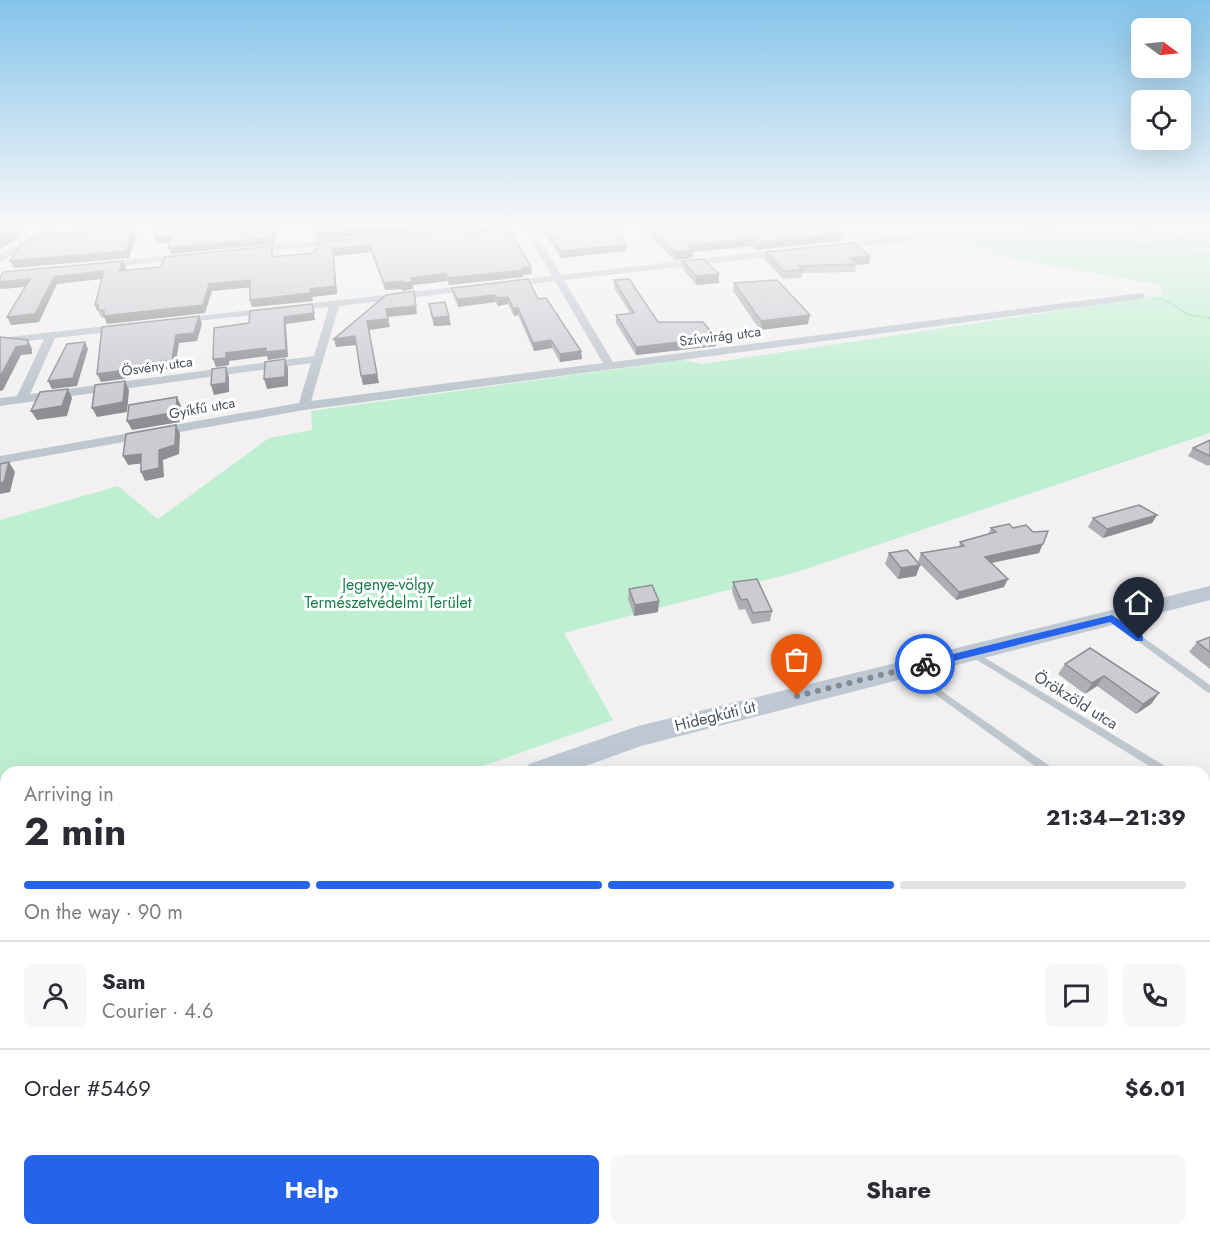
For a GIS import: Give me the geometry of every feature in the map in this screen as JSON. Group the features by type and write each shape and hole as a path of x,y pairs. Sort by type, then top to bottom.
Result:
{"main road":[{"name":"Hidegkúti út","path":"556,766 638,736 1210,593"}],"street":[{"path":"501,285 529,282"},
{"path":"562,282 609,365"},
{"path":"169,322 489,286"},
{"name":"Szívvirág utca","path":"304,406 1141,296"},
{"path":"304,406 335,303"},
{"path":"0,341 134,326"},
{"path":"21,399 51,336"},
{"name":"Ösvény utca","path":"0,402 318,359"},
{"name":"Gyíkfű utca","path":"0,460 304,406"}],"lane":[{"path":"1112,618 1210,690"},
{"name":"Örökzöld utca","path":"971,652 1156,766"},
{"path":"906,669 1042,766"}],"path":[{"path":"1141,296 1167,301 1189,315 1210,318"}],"green space":[{"name":"Jegenye-völgy Természetvédelmi Terület","path":"1142,282 1210,282 1210,433 800,571 564,633 613,720 483,766 0,766 0,520 118,486 158,519 269,438 312,430 311,411 682,360 703,364 1163,295 1161,285"}],"building":[{"path":"28,282 52,282 35,314 7,317"},
{"path":"101,282 233,282 209,284 203,305 104,316 104,311 97,309 98,305 95,305"},
{"path":"250,282 335,282 335,286 310,289 311,293 250,300"},
{"path":"506,282 529,282 538,299 546,298 581,351 560,354 551,340 533,343 518,308 513,308 508,297 497,298 495,295 457,299 452,288"},
{"path":"615,282 631,282 658,322 703,322 716,338 636,347 616,315 634,313"},
{"path":"779,282 810,315 761,321 734,283"},
{"path":"414,291 416,306 386,309 388,319 367,321 377,374 361,376 355,336 334,339 386,295"},
{"path":"445,302 449,316 433,318 429,304"},
{"path":"312,304 314,313 284,317 286,350 266,352 266,348 226,353 226,358 213,359 214,328 249,323 250,311"},
{"path":"199,316 194,333 176,335 172,360 127,366 126,370 97,374 102,327"},
{"path":"0,337 28,340 28,345 16,347 0,377"},
{"path":"85,342 73,378 48,381 67,344"},
{"path":"285,359 285,377 264,379 265,362"},
{"path":"226,367 226,383 211,385 212,369"},
{"path":"125,381 123,402 92,408 95,385"},
{"path":"68,389 62,406 31,411 40,392"},
{"path":"177,397 176,412 127,421 129,405"},
{"path":"176,425 175,445 159,450 159,468 141,472 141,454 123,456 126,434"},
{"path":"1210,440 1210,456 1193,448"},
{"path":"9,462 4,482 0,483 0,464"},
{"path":"1139,505 1157,515 1107,529 1093,518"},
{"path":"1009,524 1013,528 1026,525 1033,532 1048,531 1043,544 985,557 1008,579 959,592 921,553 964,546 960,542 996,532 991,528"},
{"path":"907,550 920,565 901,568 889,553"},
{"path":"757,579 772,611 753,613 747,599 741,600 733,582"},
{"path":"652,585 659,601 635,605 629,589"},
{"path":"1210,637 1210,652 1197,642"},
{"path":"1090,648 1159,693 1143,704 1104,676 1092,683 1065,664"}],"way so far":[{"path":"797,696 925,664"}],"route":[{"path":"925,664 1112,618 1139,639"}]}
